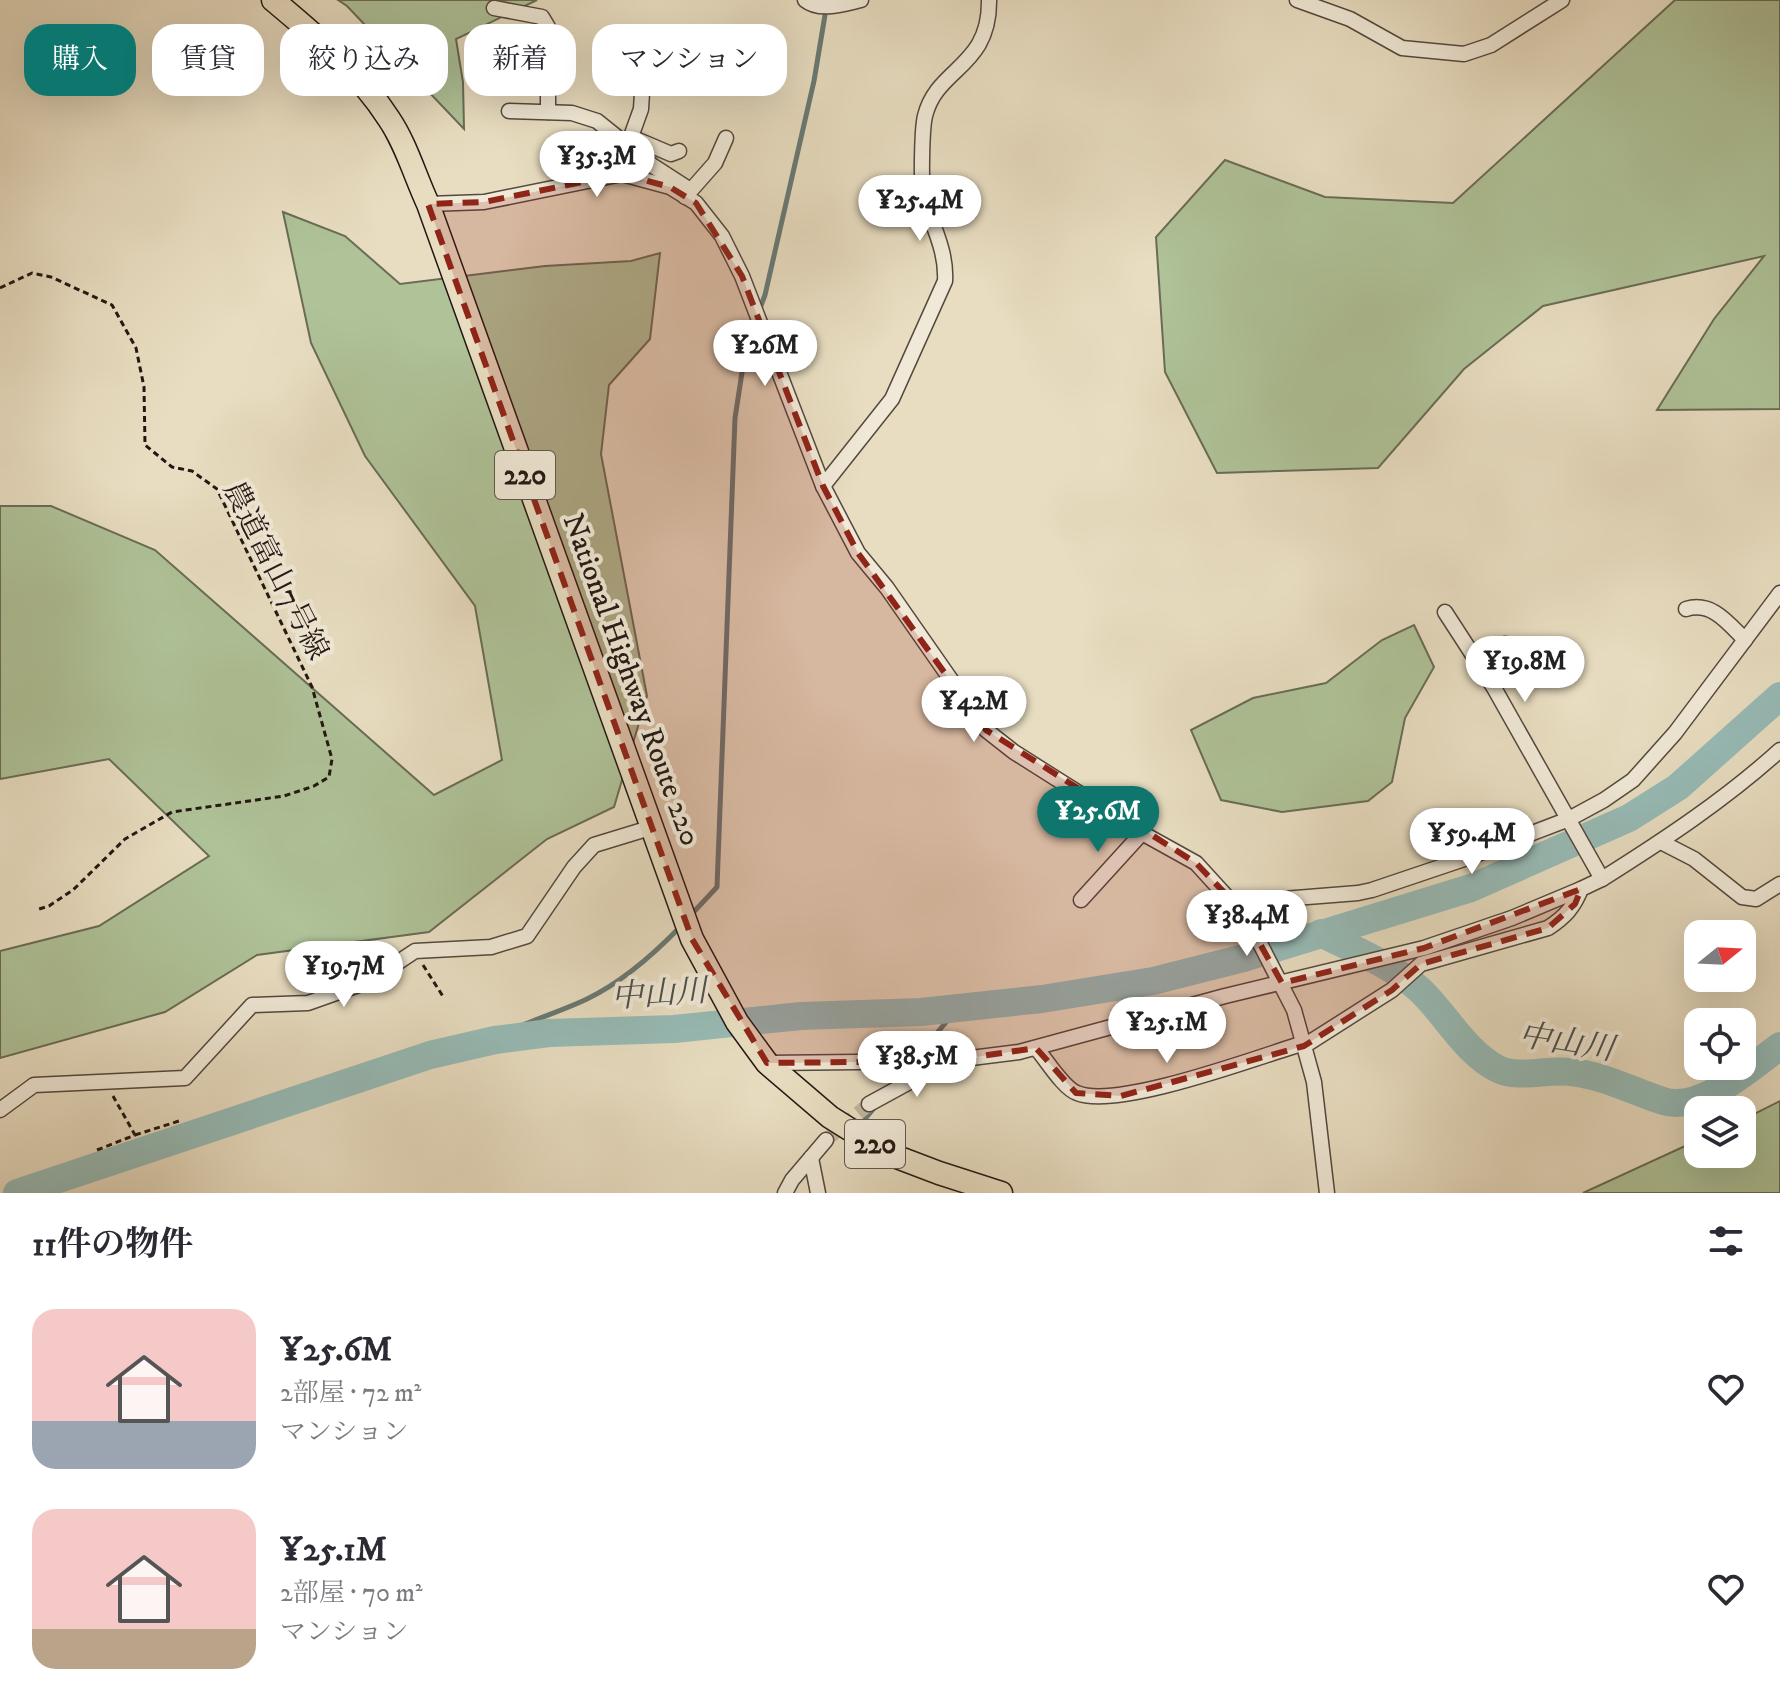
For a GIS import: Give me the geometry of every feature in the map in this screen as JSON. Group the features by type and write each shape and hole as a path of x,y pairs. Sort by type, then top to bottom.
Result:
{"highway":[{"name":"National Highway Route 220","path":"273,0 326,44 357,75 391,121 428,204 692,939 737,1022 767,1063 830,1117 889,1154 1001,1193"}],"street":[{"path":"805,0 812,5 834,6 861,0"},
{"path":"823,486 892,399 945,281 946,262 923,189 924,117 933,96 975,53 983,38 989,0"},
{"path":"1297,0 1350,19 1402,48 1438,54 1464,54 1491,45 1562,0"},
{"path":"494,8 542,17 548,27 548,112"},
{"path":"629,141 641,109 642,96"},
{"path":"509,111 572,113 597,121 629,141 688,194 722,236 742,276 823,486 858,553 887,588 986,730 1014,752 1142,833 1196,863 1248,920 1294,1010 1304,1044 1314,1082 1327,1193"},
{"path":"688,194 715,163 726,138"},
{"path":"629,141 671,154 679,151"},
{"path":"428,204 484,202 622,174 688,194"},
{"path":"1234,903 1372,890 1569,819 1604,800 1633,780 1675,733 1780,593"},
{"path":"1686,609 1697,605 1714,610 1745,640"},
{"path":"1445,612 1493,686 1601,875"},
{"path":"1493,686 1505,644"},
{"path":"767,1063 947,1061 1019,1052 1280,980 1424,948 1512,918 1581,889 1661,842 1780,750"},
{"path":"0,1110 34,1085 185,1078 252,1005 308,1003 370,981 415,951 491,947 527,936 574,867 594,845 653,827"},
{"path":"1081,900 1142,833"},
{"path":"1661,842 1694,859 1742,897 1756,899 1780,884"},
{"path":"1036,1048 1076,1093 1094,1097 1121,1096 1151,1089 1304,1044 1392,990 1421,964 1548,928 1563,919 1575,904 1581,889"},
{"path":"869,1104 947,1061"},
{"path":"785,1193 792,1180 826,1140"},
{"path":"811,1158 818,1193"}],"path":[{"name":"農道富山7号線","path":"0,288 32,273 51,277 112,305 136,348 144,387 145,445 172,467 192,471 217,489 312,687 332,759 329,777 314,786 284,796 172,812 125,839 73,890 49,906 36,910"},
{"path":"415,951 444,998"},
{"path":"105,1083 135,1135"},
{"path":"97,1150 179,1121"}],"highlighted area":[{"path":"622,174 670,187 696,203 742,276 823,486 858,553 986,730 1196,863 1241,910 1282,983 1424,948 1581,889 1575,904 1548,928 1421,964 1392,990 1304,1046 1121,1096 1076,1093 1036,1048 947,1061 767,1063 692,939 428,204 484,202"}],"green space":[{"path":"338,0 537,0 487,24 464,24 464,35 456,39 463,82 464,129 433,96 448,96 448,24 364,24"},
{"path":"1675,0 1780,0 1780,409 1657,410 1714,319 1764,256 1543,306 1464,369 1378,468 1217,473 1165,372 1156,237 1225,160 1325,197 1453,203"},
{"path":"283,212 345,236 400,284 545,266 631,261 660,253 650,339 609,385 601,454 647,696 614,807 547,839 429,932 257,955 165,1012 0,1058 0,951 99,926 209,856 109,759 0,779 0,506 51,506 155,550 434,795 502,760 475,606 365,456 311,343"},
{"path":"1414,625 1434,667 1405,718 1392,782 1368,801 1282,812 1221,800 1191,730 1253,698 1326,683 1382,640"},
{"path":"1780,1101 1780,1193 1583,1193 1684,1146 1684,1168 1756,1168 1756,1113"}],"waterway":[{"path":"759,311 814,81 826,9"},
{"path":"689,917 717,887 735,418 747,340 755,320"},
{"name":"中山川","path":"17,1193 430,1055 495,1040 549,1033 674,1029 801,1016 921,1012 1042,999 1153,981 1240,959 1471,888 1629,818 1678,787 1780,696"},
{"path":"495,1040 612,985 648,958 680,927"},
{"name":"中山川","path":"1321,933 1410,982 1476,1053 1506,1072 1561,1071 1582,1074 1663,1101 1678,1103 1725,1086 1780,1046"},
{"path":"894,1084 958,1008"},
{"path":"865,1119 875,1107"}],"tunnel":[{"path":"826,1140 869,1104"}]}
